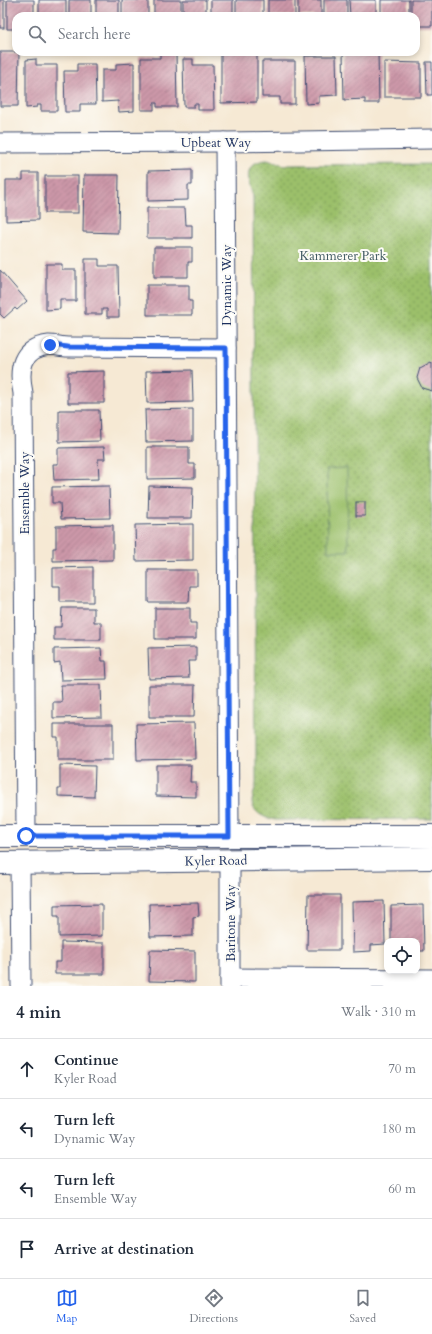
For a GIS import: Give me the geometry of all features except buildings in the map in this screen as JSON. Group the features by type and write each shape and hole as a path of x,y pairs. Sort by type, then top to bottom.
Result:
{"street":[{"name":"Upbeat Way","path":"0,142 225,142 432,139"},
{"name":"Dynamic Way","path":"225,142 229,836"},
{"name":"Ensemble Way","path":"26,836 23,392 21,368 27,354 37,348 50,345 68,347 226,348"},
{"name":"Kyler Road","path":"0,836 427,836"},
{"path":"21,986 17,862 69,850 209,848 221,844 229,836"},
{"path":"230,860 235,851 246,847 367,846 382,845 427,836"},
{"name":"Kyler Road","path":"17,862 432,858"},
{"name":"Baritone Way","path":"230,860 230,982"},
{"path":"230,982 432,979"}],"green space":[{"name":"Kammerer Park","path":"267,160 285,165 432,164 432,819 276,820 260,815 254,809 252,801 256,784 253,196 248,178 250,168 254,164 259,161"},
{"path":"347,468 348,551 328,551 327,469"}],"route":[{"path":"26,836 229,836 226,348 68,347 50,345"}]}
